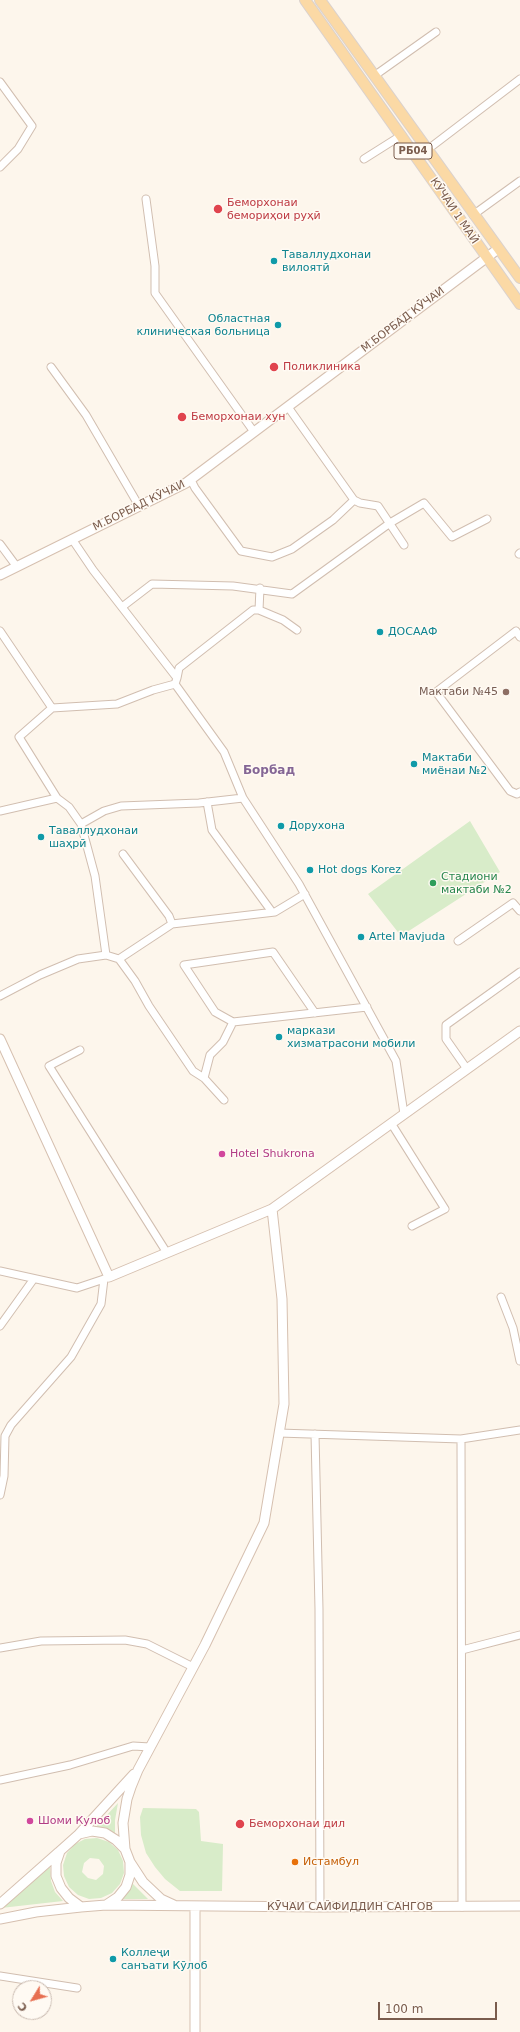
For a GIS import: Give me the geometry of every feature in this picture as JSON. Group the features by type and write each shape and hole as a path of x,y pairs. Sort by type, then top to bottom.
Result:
{"main road":[{"name":"КӮЧАИ 1 МАЙ","path":"305,0 402,135 486,258 520,304"},
{"name":"КӮЧАИ 1 МАЙ","path":"320,0 520,278"}],"street":[{"path":"374,76 436,32"},
{"path":"427,150 520,79"},
{"path":"0,82 32,126 18,149 0,167"},
{"path":"364,159 402,135"},
{"path":"473,214 520,181"},
{"path":"146,199 155,266 155,293 254,432"},
{"name":"М.БОРБАД КӮЧАИ","path":"0,575 191,480 498,249"},
{"path":"51,367 86,415 138,506"},
{"path":"288,407 354,500 360,503 378,506 404,545"},
{"path":"191,480 194,488 241,551 272,557 292,549 333,520 354,500"},
{"path":"122,607 152,584 260,588 292,594 390,523 424,503 452,536 487,519"},
{"path":"72,539 93,570 176,681 224,752 243,798 305,894 396,1061 404,1114"},
{"path":"0,544 17,567"},
{"path":"259,610 260,588"},
{"path":"176,681 179,668 253,610 259,610 283,620 297,630"},
{"path":"0,631 52,708"},
{"path":"520,637 516,631 436,692 510,791 517,794 520,792"},
{"path":"106,955 95,876 81,824 69,807 57,798 19,737 52,708 117,704 176,681"},
{"path":"0,810 57,798"},
{"path":"81,824 104,811 121,806 207,802 243,798"},
{"path":"207,802 212,830 272,912"},
{"path":"123,854 169,916 172,924"},
{"path":"119,959 172,924 272,912 305,894"},
{"path":"458,941 513,902 520,911"},
{"path":"315,1013 273,952 184,965 215,1012 233,1022 315,1013 366,1007"},
{"path":"0,996 40,974 78,959 106,955 119,959 136,981 150,1006 193,1071 204,1078 224,1100"},
{"path":"467,1068 446,1039 446,1024 520,972"},
{"path":"204,1078 210,1055 223,1042 233,1022"},
{"path":"0,1272 77,1288 107,1278 272,1209 520,1031"},
{"path":"0,1039 107,1278 101,1304 71,1357 11,1425 5,1436 4,1476 0,1496"},
{"path":"80,1050 50,1066 167,1253"},
{"path":"391,1123 445,1209 412,1226"},
{"path":"179,1907 161,1899 143,1882 130,1862 125,1849 123,1823 127,1799 138,1770 193,1667 264,1523 284,1404 282,1299 272,1209"},
{"path":"0,1326 33,1280"},
{"path":"501,1297 513,1328 520,1361"},
{"path":"279,1432 462,1440 520,1430"},
{"path":"316,1434 320,1609 320,1907"},
{"path":"462,1440 462,1907"},
{"path":"462,1650 520,1635"},
{"path":"0,1648 41,1641 125,1640 147,1644 193,1667"},
{"path":"0,1780 70,1765 133,1746 150,1747"},
{"path":"0,1904 79,1834 138,1770"},
{"path":"79,1834 92,1831 105,1833 116,1840 125,1849"},
{"path":"60,1851 56,1863 56,1876 61,1888 81,1907"},
{"path":"0,1919 36,1912 106,1905 118,1897 126,1887 130,1875 130,1862"},
{"name":"КӮЧАИ САЙФИДДИН САНГОВ","path":"106,1905 179,1907 520,1906"},
{"path":"195,2032 196,1907"},
{"path":"0,1976 77,1988"}],"green space":[{"name":"Стадиони мактаби №2","path":"470,821 500,872 401,936 368,894"},
{"path":"118,1803 115,1820 115,1835 95,1828"},
{"path":"143,1808 196,1809 199,1812 201,1841 223,1844 222,1891 180,1891 165,1879 146,1853 141,1835 140,1817"},
{"path":"97,1838 109,1842 118,1850 123,1861 124,1873 120,1884 112,1893 101,1898 89,1899 78,1895 69,1887 64,1876 63,1865 67,1853 75,1844 85,1839","holes":["90,1858 99,1859 104,1866 103,1874 96,1880 88,1878 82,1872 84,1863"]},
{"path":"50,1867 51,1881 55,1892 63,1901 1,1908"},
{"path":"132,1883 148,1899 122,1899"}],"place":[{"name":"Беморхонаи бемориҳои руҳӣ","path":"218,209"},
{"name":"Таваллудхонаи вилоятӣ","path":"274,261"},
{"name":"Областная клиническая больница","path":"278,325"},
{"name":"Поликлиника","path":"274,367"},
{"name":"Беморхонаи хун","path":"182,417"},
{"name":"ДОСААФ","path":"380,632"},
{"name":"Мактаби №45","path":"506,692"},
{"name":"Мактаби миёнаи №2","path":"414,764"},
{"name":"Дорухона","path":"281,826"},
{"name":"Таваллудхонаи шаҳрӣ","path":"41,837"},
{"name":"Hot dogs Korez","path":"310,870"},
{"name":"Стадиони мактаби №2","path":"433,883"},
{"name":"Artel Mavjuda","path":"361,937"},
{"name":"маркази хизматрасони мобили","path":"279,1037"},
{"name":"Hotel Shukrona","path":"222,1154"},
{"name":"Шоми Кулоб","path":"30,1821"},
{"name":"Беморхонаи дил","path":"240,1824"},
{"name":"Истамбул","path":"295,1862"},
{"name":"Коллеҷи санъати Кӯлоб","path":"113,1959"}],"district":[{"name":"Борбад","path":"269,771"}]}
